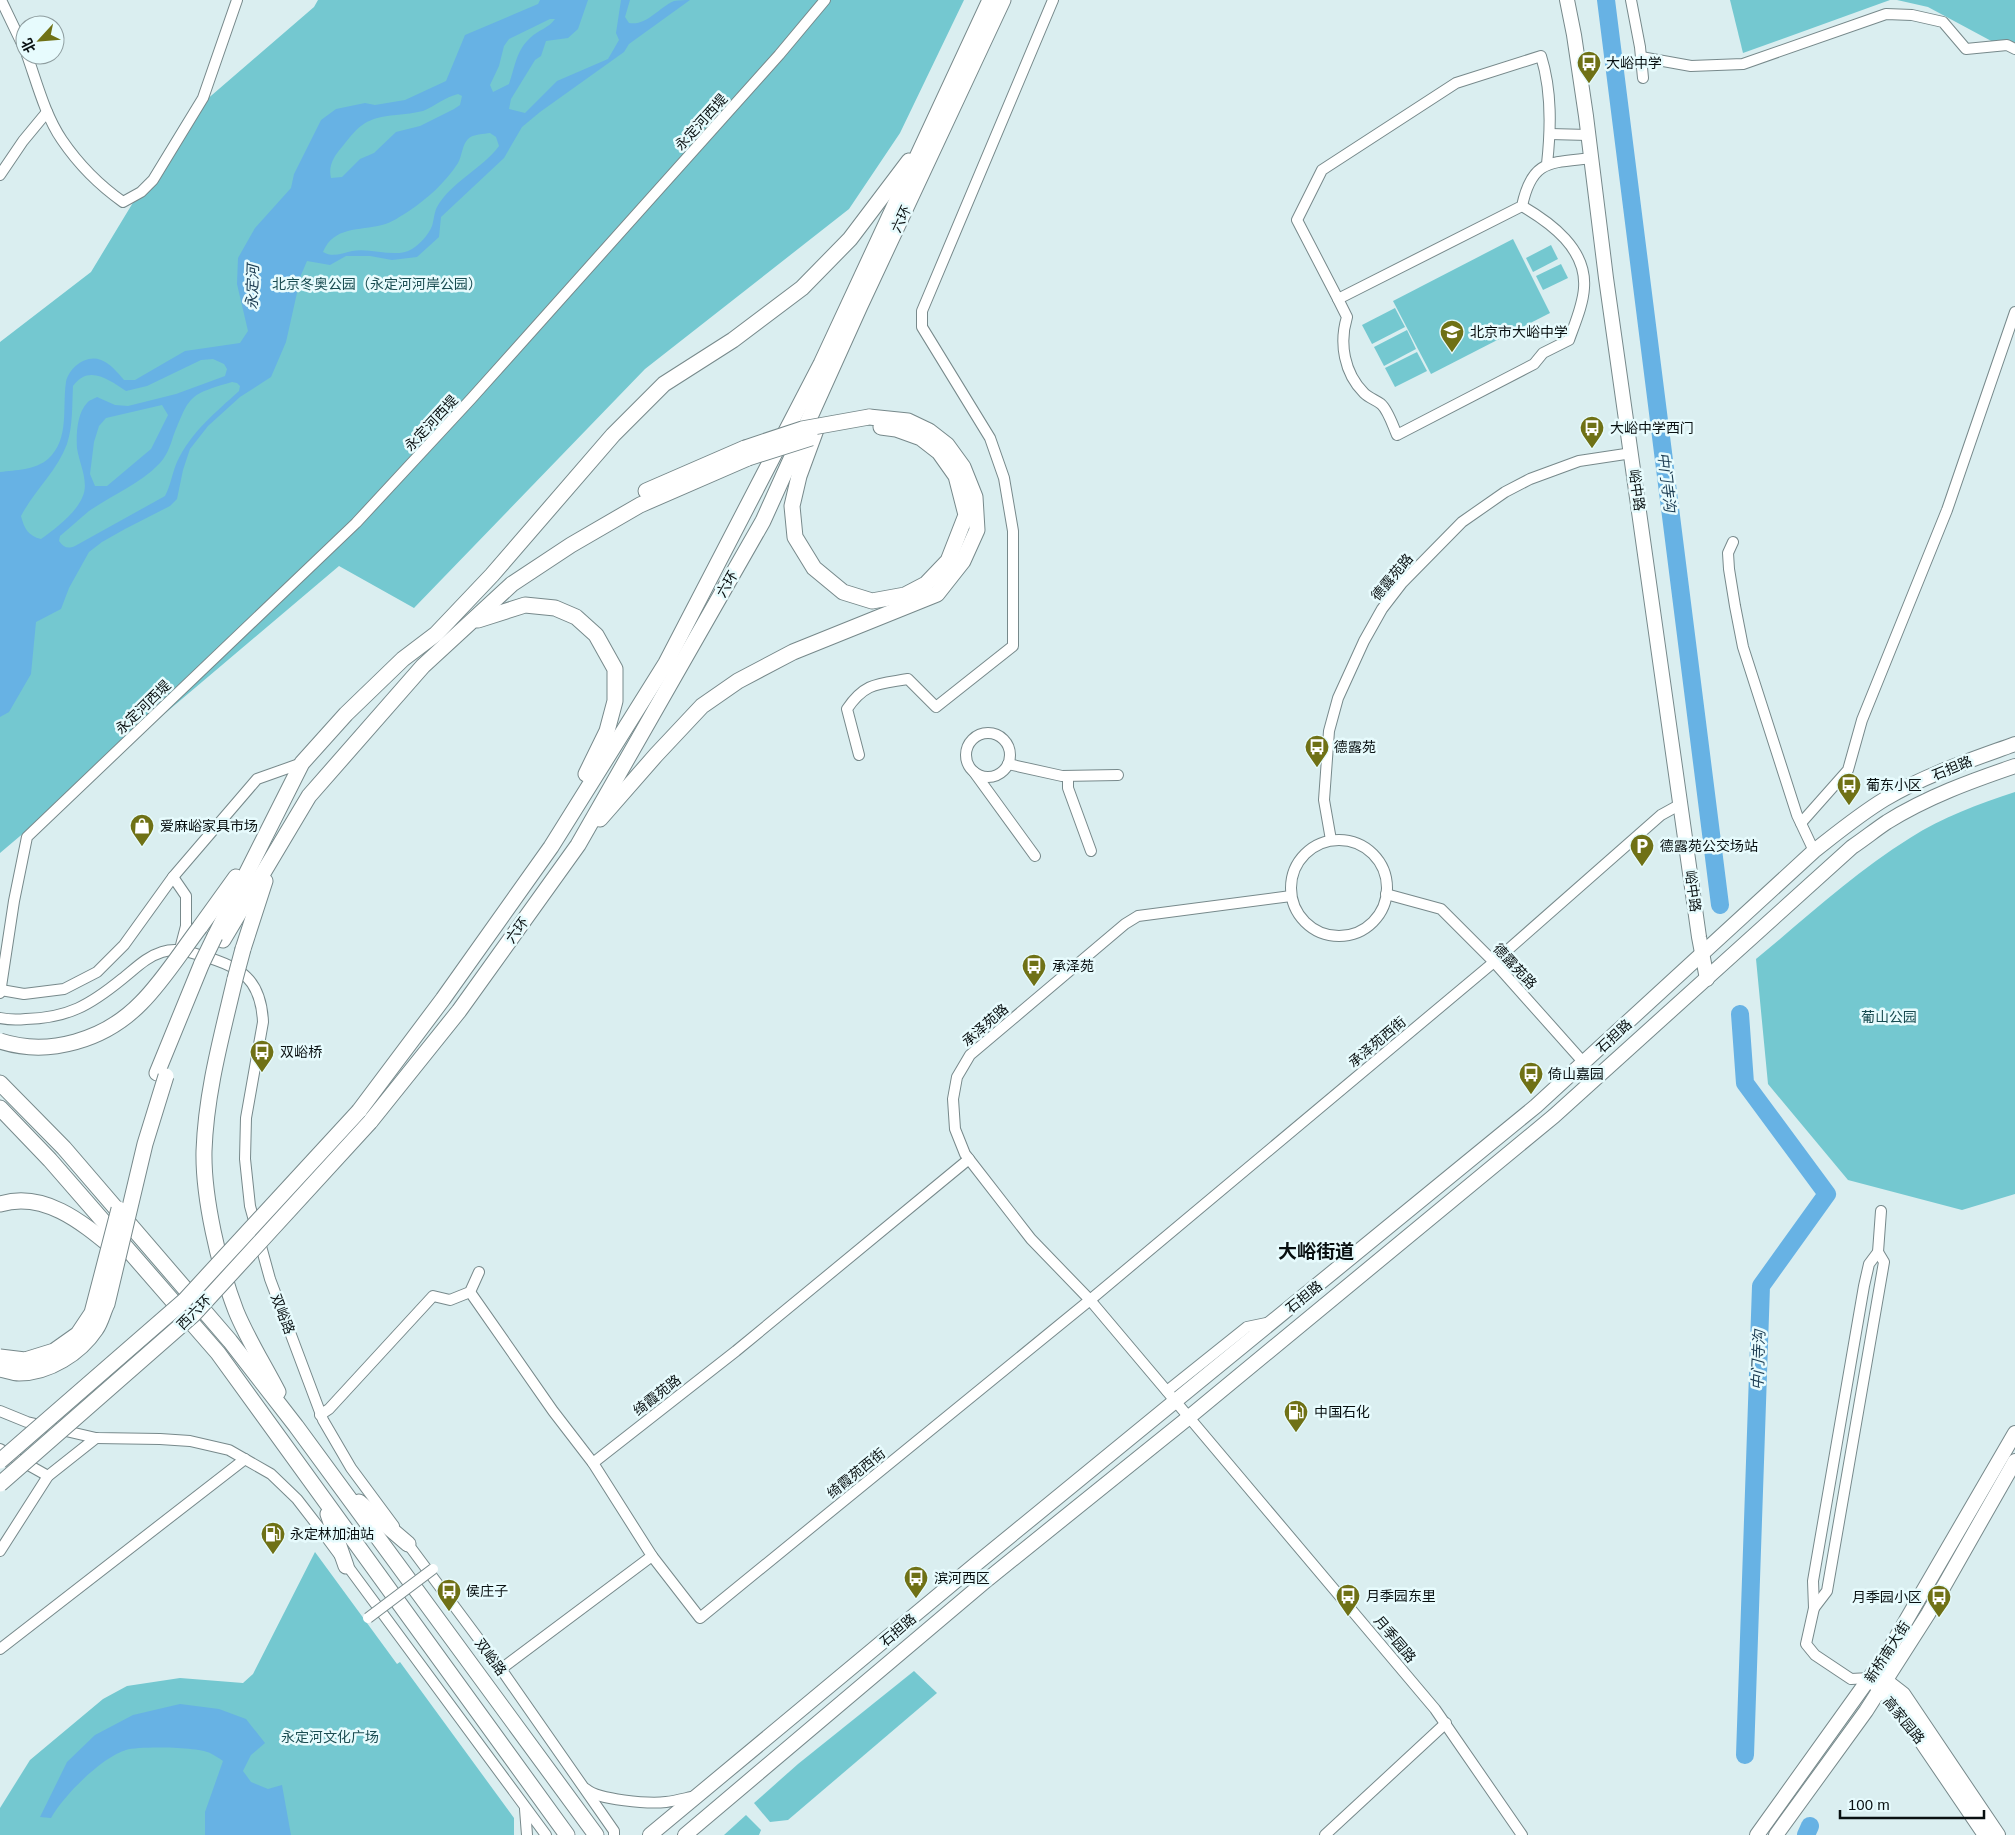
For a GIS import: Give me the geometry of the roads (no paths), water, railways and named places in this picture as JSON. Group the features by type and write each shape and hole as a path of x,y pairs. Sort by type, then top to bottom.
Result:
{"highway":[{"name":"六环","path":"359,1111 443,999 551,846 666,662 820,364 990,0"},
{"name":"六环","path":"370,1122 459,1011 578,845 763,521 860,306 1003,0"},
{"path":"436,634 522,542 613,435 664,384 733,340 802,288 850,239 928,136"},
{"path":"860,306 799,476 792,506 795,537 814,568 843,592 872,601 905,595 926,584 948,561 966,515 956,476 939,452 921,438 869,421"},
{"path":"0,1357 26,1360 54,1351 78,1334 92,1313 136,1143 206,964 264,839 302,763 346,714 402,659 565,537 634,497 746,453 869,421 908,421 929,431 947,445 963,467 975,497 977,530 963,560 937,594 793,652 738,681 702,706 656,755 578,845"},
{"path":"219,938 309,796 423,666 512,584 588,535 640,505 746,453"},
{"path":"471,622 526,605 555,608 576,617 596,635 615,669 615,701 607,731 551,846"},
{"path":"0,1041 13,1045 38,1048 64,1045 92,1036 117,1022 141,1003 200,927 264,839"},
{"path":"275,851 235,979 214,1070 204,1152 214,1233 236,1312 296,1426"},
{"path":"0,1369 20,1373 41,1369 62,1361 82,1346 96,1328 107,1304 162,1074"},
{"name":"双峪路","path":"0,1084 64,1148 230,1341 296,1426 596,1835"},
{"path":"0,1108 50,1160 218,1353 567,1835"},
{"name":"西六环","path":"0,1461 184,1301 359,1111"},
{"name":"西六环","path":"0,1484 194,1314 370,1122"},
{"path":"0,1204 8,1201 35,1202 62,1211 85,1224 163,1290"},
{"path":"339,1485 408,1544"},
{"path":"322,1498 346,1566"}],"main road":[{"name":"峪中路","path":"1567,0 1592,158 1606,278 1707,979"},
{"name":"石担路","path":"650,1835 976,1564 1536,1106 1702,954 1753,910 1814,851 1885,799 1957,765 2015,744"},
{"name":"石担路","path":"685,1835 988,1579 1188,1418 1554,1116 1852,847 1887,822 1921,803 1967,783 2015,766"},
{"name":"新桥南大街","path":"1757,1835 1870,1678 1923,1594 2015,1433"},
{"name":"新桥南大街","path":"1776,1835 1866,1711 1928,1614 2015,1461"},
{"name":"高家园路","path":"1870,1678 1902,1694 1998,1835"},
{"name":"高家园路","path":"1882,1685 1986,1835"}],"street":[{"path":"2,0 15,28"},
{"path":"31,65 47,112 62,140 88,174 123,202 141,192 153,180 203,98 238,0"},
{"name":"永定河西堤","path":"1,991 14,901 27,837 356,523 471,400 779,55 825,0"},
{"path":"859,755 848,709 857,694 876,684 908,679 936,707 1013,646 1013,531 1004,478 990,438 922,327 922,311 1053,0"},
{"path":"1631,0 1643,78"},
{"path":"1641,57 1691,66 1743,64 1886,14 1912,15 1943,22 1966,49 2007,45 2015,49"},
{"path":"1522,206 1559,231 1572,248 1584,272 1584,288 1569,340 1543,353 1534,364 1397,435 1382,404 1365,394 1355,381 1345,360 1342,338 1347,317 1297,220 1322,170 1456,83 1542,56 1550,101 1550,134 1547,164"},
{"path":"0,175 23,141 47,112"},
{"path":"1550,134 1588,134"},
{"path":"1522,206 1525,190 1530,179 1547,164 1592,158"},
{"path":"1338,299 1522,206"},
{"path":"1801,823 1848,770 1862,720 1947,510 2015,312"},
{"name":"德露苑路","path":"1332,840 1324,800 1329,731 1338,698 1364,641 1382,609 1402,583 1462,522 1505,492 1530,479 1579,461 1632,453"},
{"path":"1734,542 1728,553 1729,569 1734,606 1743,647 1801,823 1814,851"},
{"path":"972,770 984,776 998,774 1008,764 1009,750 1006,743 995,734 980,734 969,743 966,757 972,770 1035,856"},
{"path":"1,991 24,994 64,989 97,972 124,945 173,877 257,779 302,763"},
{"path":"1008,764 1068,776 1118,775"},
{"path":"1068,776 1068,788 1091,851"},
{"name":"承泽苑西街","path":"1090,1300 1494,962 1660,815 1681,804"},
{"path":"1332,840 1347,840 1362,846 1374,855 1383,868 1387,883 1386,894 1379,914 1368,926 1354,934 1337,936 1321,933 1307,924 1296,912 1291,896 1291,881 1296,866 1304,854 1317,845 1332,840"},
{"path":"0,1018 7,1020 44,1019 71,1013 100,997 145,959 164,951 180,949 186,926 186,896 173,877"},
{"name":"德露苑路","path":"1386,894 1441,909 1494,962 1584,1063"},
{"name":"承泽苑路","path":"1175,1402 1090,1300 1031,1239 965,1154 955,1129 952,1099 957,1077 970,1055 1125,924 1138,916 1291,896"},
{"name":"双峪路","path":"180,949 228,964 249,979 259,993 263,1022 246,1118 246,1159 250,1206 270,1279 320,1415 351,1468 500,1669 614,1831 614,1835"},
{"name":"绮霞苑路","path":"593,1462 736,1351 969,1159"},
{"path":"1870,1678 1851,1679 1815,1655 1806,1644 1814,1608 1813,1581 1864,1286 1869,1264 1878,1252 1881,1211"},
{"path":"1814,1608 1826,1591 1884,1262 1878,1252"},
{"path":"320,1415 329,1409 433,1296 450,1300 470,1292 480,1272"},
{"path":"470,1292 553,1411 593,1462 652,1556 500,1669"},
{"name":"绮霞苑西街","path":"652,1556 700,1618 1090,1300"},
{"path":"1167,1391 1247,1327 1274,1321"},
{"name":"月季园路","path":"1175,1402 1446,1723 1522,1835"},
{"path":"0,1411 27,1422 96,1438 190,1441 229,1450 271,1474 297,1499 322,1530 346,1566 546,1835"},
{"path":"0,1551 48,1476 96,1438"},
{"path":"0,1449 48,1476"},
{"path":"0,1649 245,1460"},
{"path":"368,1618 433,1569"},
{"path":"1325,1835 1446,1723"},
{"path":"581,1785 590,1793 629,1801 664,1802 697,1796"},
{"path":"525,1809 527,1835"}],"water":[{"name":"永定河","path":"540,0 588,0 578,29 568,38 546,41 541,56 535,60 511,99 509,109 525,113 557,81 608,59 619,40 616,33 621,0 630,0 625,17 629,23 635,23 647,19 674,1 690,0 629,44 624,52 522,127 504,158 441,217 439,237 417,257 392,260 370,256 346,256 330,265 307,261 301,275 286,342 271,377 240,397 208,426 190,449 177,499 170,506 102,542 89,552 69,588 61,609 36,622 31,674 9,712 0,717 0,472 25,469 43,463 55,451 60,442 64,423 66,382 74,367 90,359 101,360 114,368 124,380 135,380 185,351 240,343 248,331 237,284 238,258 255,228 291,188 294,174 321,120 336,109 365,103 375,105 405,100 446,81 465,35 538,4","holes":["550,19 555,19 550,25 533,35 525,43 516,60 509,84 493,92 490,85 499,66 504,46 509,39","458,94 462,96 460,105 420,126 396,132 374,153 360,159 342,177 331,178 330,169 334,158 339,150 364,124 370,120 386,116 423,111","490,133 496,137 499,146 484,162 443,198 436,209 431,229 415,247 406,252 399,253 359,250 334,255 323,252 328,244 340,234 385,224 416,206 436,190 448,177 458,163 464,144 470,137","213,359 224,364 227,369 225,376 176,394 128,406 115,405 97,397 88,402 81,412 77,431 77,448 85,486 82,498 70,515 41,539 30,534 25,528 21,516 63,454 69,437 73,386 79,379 92,375 113,382 126,391 147,386 201,360","232,382 240,386 239,391 196,432 182,451 165,496 75,546 68,548 64,546 59,541 60,536 85,514 143,478 159,464 168,452 188,405 198,394","162,405 168,415 151,449 107,486 95,486 90,474 94,442 99,426 106,418"]},
{"path":"180,1704 219,1709 246,1719 265,1743 251,1755 243,1771 251,1782 268,1789 282,1785 291,1835 205,1835 205,1812 223,1761 210,1753 181,1748 133,1749 116,1754 84,1778 64,1799 51,1818 40,1817 67,1762 95,1735 133,1715"}],"waterway":[{"name":"中门寺沟","path":"1606,0 1720,905"},
{"name":"中门寺沟","path":"1740,1014 1745,1083 1827,1194 1761,1286 1745,1755"},
{"name":"中门寺沟","path":"1806,1835 1810,1826"}],"place":[{"name":"大峪中学","path":"1589,84"},
{"name":"北京市大峪中学","path":"1452,353"},
{"name":"大峪中学西门","path":"1592,449"},
{"name":"德露苑","path":"1317,768"},
{"name":"葡东小区","path":"1849,806"},
{"name":"爱麻峪家具市场","path":"142,847"},
{"name":"德露苑公交场站","path":"1642,867"},
{"name":"承泽苑","path":"1034,987"},
{"name":"双峪桥","path":"262,1073"},
{"name":"倚山嘉园","path":"1531,1095"},
{"name":"中国石化","path":"1296,1433"},
{"name":"永定林加油站","path":"273,1555"},
{"name":"滨河西区","path":"916,1599"},
{"name":"侯庄子","path":"449,1612"},
{"name":"月季园东里","path":"1348,1617"},
{"name":"月季园小区","path":"1939,1618"}],"district":[{"name":"大峪街道","path":"1316,1251"}],"park label":[{"name":"北京冬奥公园（永定河河岸公园）","path":"377,284"},
{"name":"葡山公园","path":"1889,1017"},
{"name":"永定河文化广场","path":"330,1737"}]}
